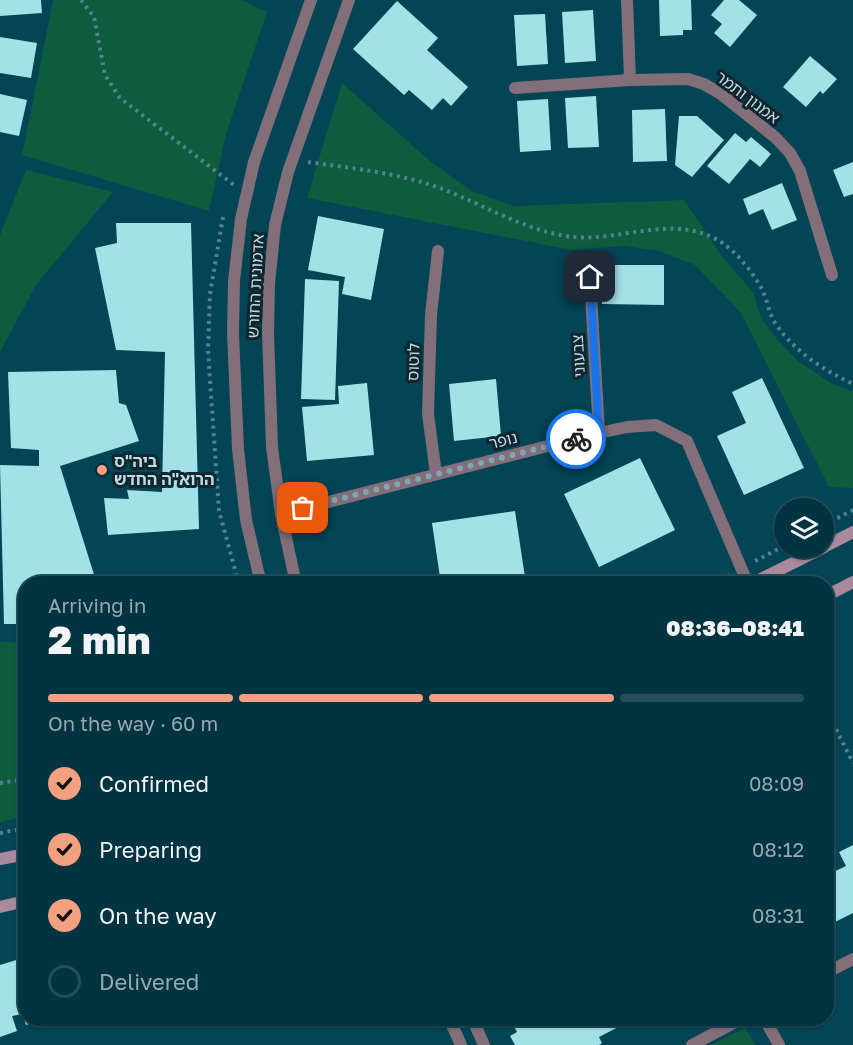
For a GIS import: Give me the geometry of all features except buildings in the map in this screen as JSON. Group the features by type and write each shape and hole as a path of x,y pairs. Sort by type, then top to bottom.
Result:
{"main road":[{"path":"834,542 853,532"},
{"path":"766,576 801,558"},
{"path":"834,592 853,582"},
{"path":"0,860 18,856"},
{"path":"0,907 18,903"}],"street":[{"name":"אדמונית החורש","path":"259,576 246,520 238,449 233,333 234,281 241,219 254,162 311,0"},
{"path":"627,0 630,80"},
{"name":"אדמונית החורש","path":"294,576 281,514 272,447 268,333 269,284 275,225 292,160 351,3"},
{"name":"אמנון ותמר","path":"515,88 630,80 688,79 704,84 721,94 776,138 790,153 800,171 832,275"},
{"name":"לוטוס","path":"436,474 428,414 432,315 438,251"},
{"name":"צבעוני","path":"590,277 599,434"},
{"name":"נופר","path":"281,514 627,427 656,425 687,441 746,576"},
{"path":"834,970 853,959"},
{"path":"453,1026 461,1045"},
{"path":"476,1026 484,1045"},
{"path":"692,1045 729,1026"},
{"path":"768,1026 779,1045"}],"path":[{"path":"81,0 94,17 105,75 120,98 247,195"},
{"path":"292,160 394,174 449,192 506,218 561,236 606,238 654,229 695,230 724,244 747,267 761,289 774,321 799,352 853,384"},
{"path":"834,520 853,510"},
{"path":"834,725 853,763"},
{"path":"0,783 18,780"},
{"path":"0,833 18,830"}],"green space":[{"path":"53,0 242,0 267,12 226,134 209,211 22,155"},
{"path":"342,83 430,161 470,190 513,206 684,200 722,256 753,292 761,318 776,338 798,361 831,383 853,392 853,488 829,487 741,313 695,265 659,251 624,246 571,250 307,198"},
{"path":"26,170 113,192 36,285 0,352 0,235"},
{"path":"0,642 18,643 18,818 0,822"},
{"path":"745,1028 755,1045 710,1045"}],"way so far":[{"path":"303,508 576,439"}],"place":[{"name":"ביה\"ס הרוא\"ה החדש","path":"102,470"}],"route":[{"path":"576,439 599,434 590,277"}]}
